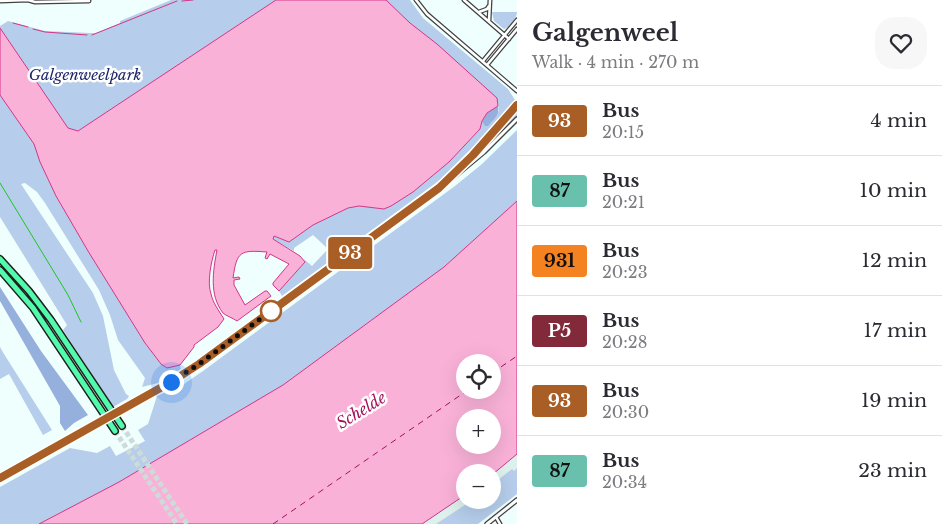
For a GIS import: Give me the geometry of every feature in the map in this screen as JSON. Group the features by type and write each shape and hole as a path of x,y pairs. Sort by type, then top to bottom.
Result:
{"highway":[{"path":"0,259 29,290 122,426"},
{"path":"0,270 33,308 116,431"}],"street":[{"path":"416,0 426,14 517,91"},
{"path":"464,0 509,38"},
{"path":"490,0 490,21"},
{"path":"0,1 89,2"},
{"path":"479,12 487,9 490,5"},
{"path":"482,61 517,20"},
{"path":"487,65 517,29"},
{"path":"439,188 473,155 517,105"},
{"path":"0,478 199,364 439,188 484,152 517,118"},
{"path":"487,524 517,500"},
{"path":"496,518 500,524"}],"green space":[{"name":"Galgenweelpark","path":"171,0 276,0 78,131 68,129 0,28 0,26 8,21 45,31 96,33"},
{"path":"386,0 410,0 423,18 508,89 515,100 479,141 440,180 282,296 279,291 305,262 304,259 312,266 328,249 313,235 294,248 294,251 273,239 273,237 275,236 289,242 313,225 348,208 359,206 384,209 391,206 413,192 449,162 480,129 482,121 499,111 498,102 437,44 410,23"},
{"path":"492,12 517,12 516,17 504,29 494,21"},
{"path":"0,95 34,144 56,196 145,343 161,364 167,368 180,365 181,370 158,383 142,387 145,378 118,340 99,290 37,192 25,183 21,184 93,293 103,316 114,370 126,394 129,396 113,407 63,330 67,325 0,217"},
{"path":"517,106 517,117 459,170"},
{"path":"517,130 517,201 444,267 283,385 119,482 39,524 0,524 0,487 70,448 97,453 110,446 116,456 145,441 138,430 148,424 157,396 184,384 203,371 455,186 482,164"},
{"path":"0,347 52,430 43,435 9,374 0,379"},
{"path":"517,454 517,494 501,506 501,467"},
{"path":"456,501 456,509 498,509 478,524 422,524"}],"shaded area":[{"path":"498,106 496,117 488,126 485,126 482,121 487,113"},
{"path":"0,287 41,351 88,415 65,431 60,423 60,406 0,301"},
{"path":"517,454 517,468 514,471 512,469 501,478 501,467"},
{"path":"456,501 456,509 459,509 436,524 422,524"}],"water":[{"path":"276,0 386,0 497,98 498,106 487,113 480,129 449,162 413,192 391,206 384,209 359,206 348,208 313,225 289,242 274,236 273,239 300,256 305,262 279,291 273,283 289,264 270,254 267,259 265,258 267,252 251,251 241,254 236,262 233,278 239,277 240,279 234,280 234,285 245,305 265,291 271,296 237,321 223,313 216,299 213,283 217,250 215,250 209,284 215,304 224,319 218,327 194,345 180,365 167,368 161,364 145,343 88,251 56,196 34,144 0,95 0,28 68,128 78,131"},
{"name":"Schelde","path":"517,201 517,454 501,467 501,464 456,464 456,501 422,524 39,524 119,482 283,385 444,267"}],"waterway":[{"path":"182,1 193,0"},
{"path":"92,35 177,1"},
{"path":"13,23 28,27"},
{"path":"33,29 45,32 87,35"}],"ferry route":[{"path":"501,367 517,356"},
{"path":"273,524 456,398"}],"tunnel":[{"path":"122,426 187,524"},
{"path":"115,431 177,524"}],"railway":[{"path":"0,183 68,295 81,322"}],"bus line":[{"name":"93","path":"0,478 171,382 199,364 439,188 473,155 517,105"}],"route":[{"path":"171,382 199,364 271,311"}]}
